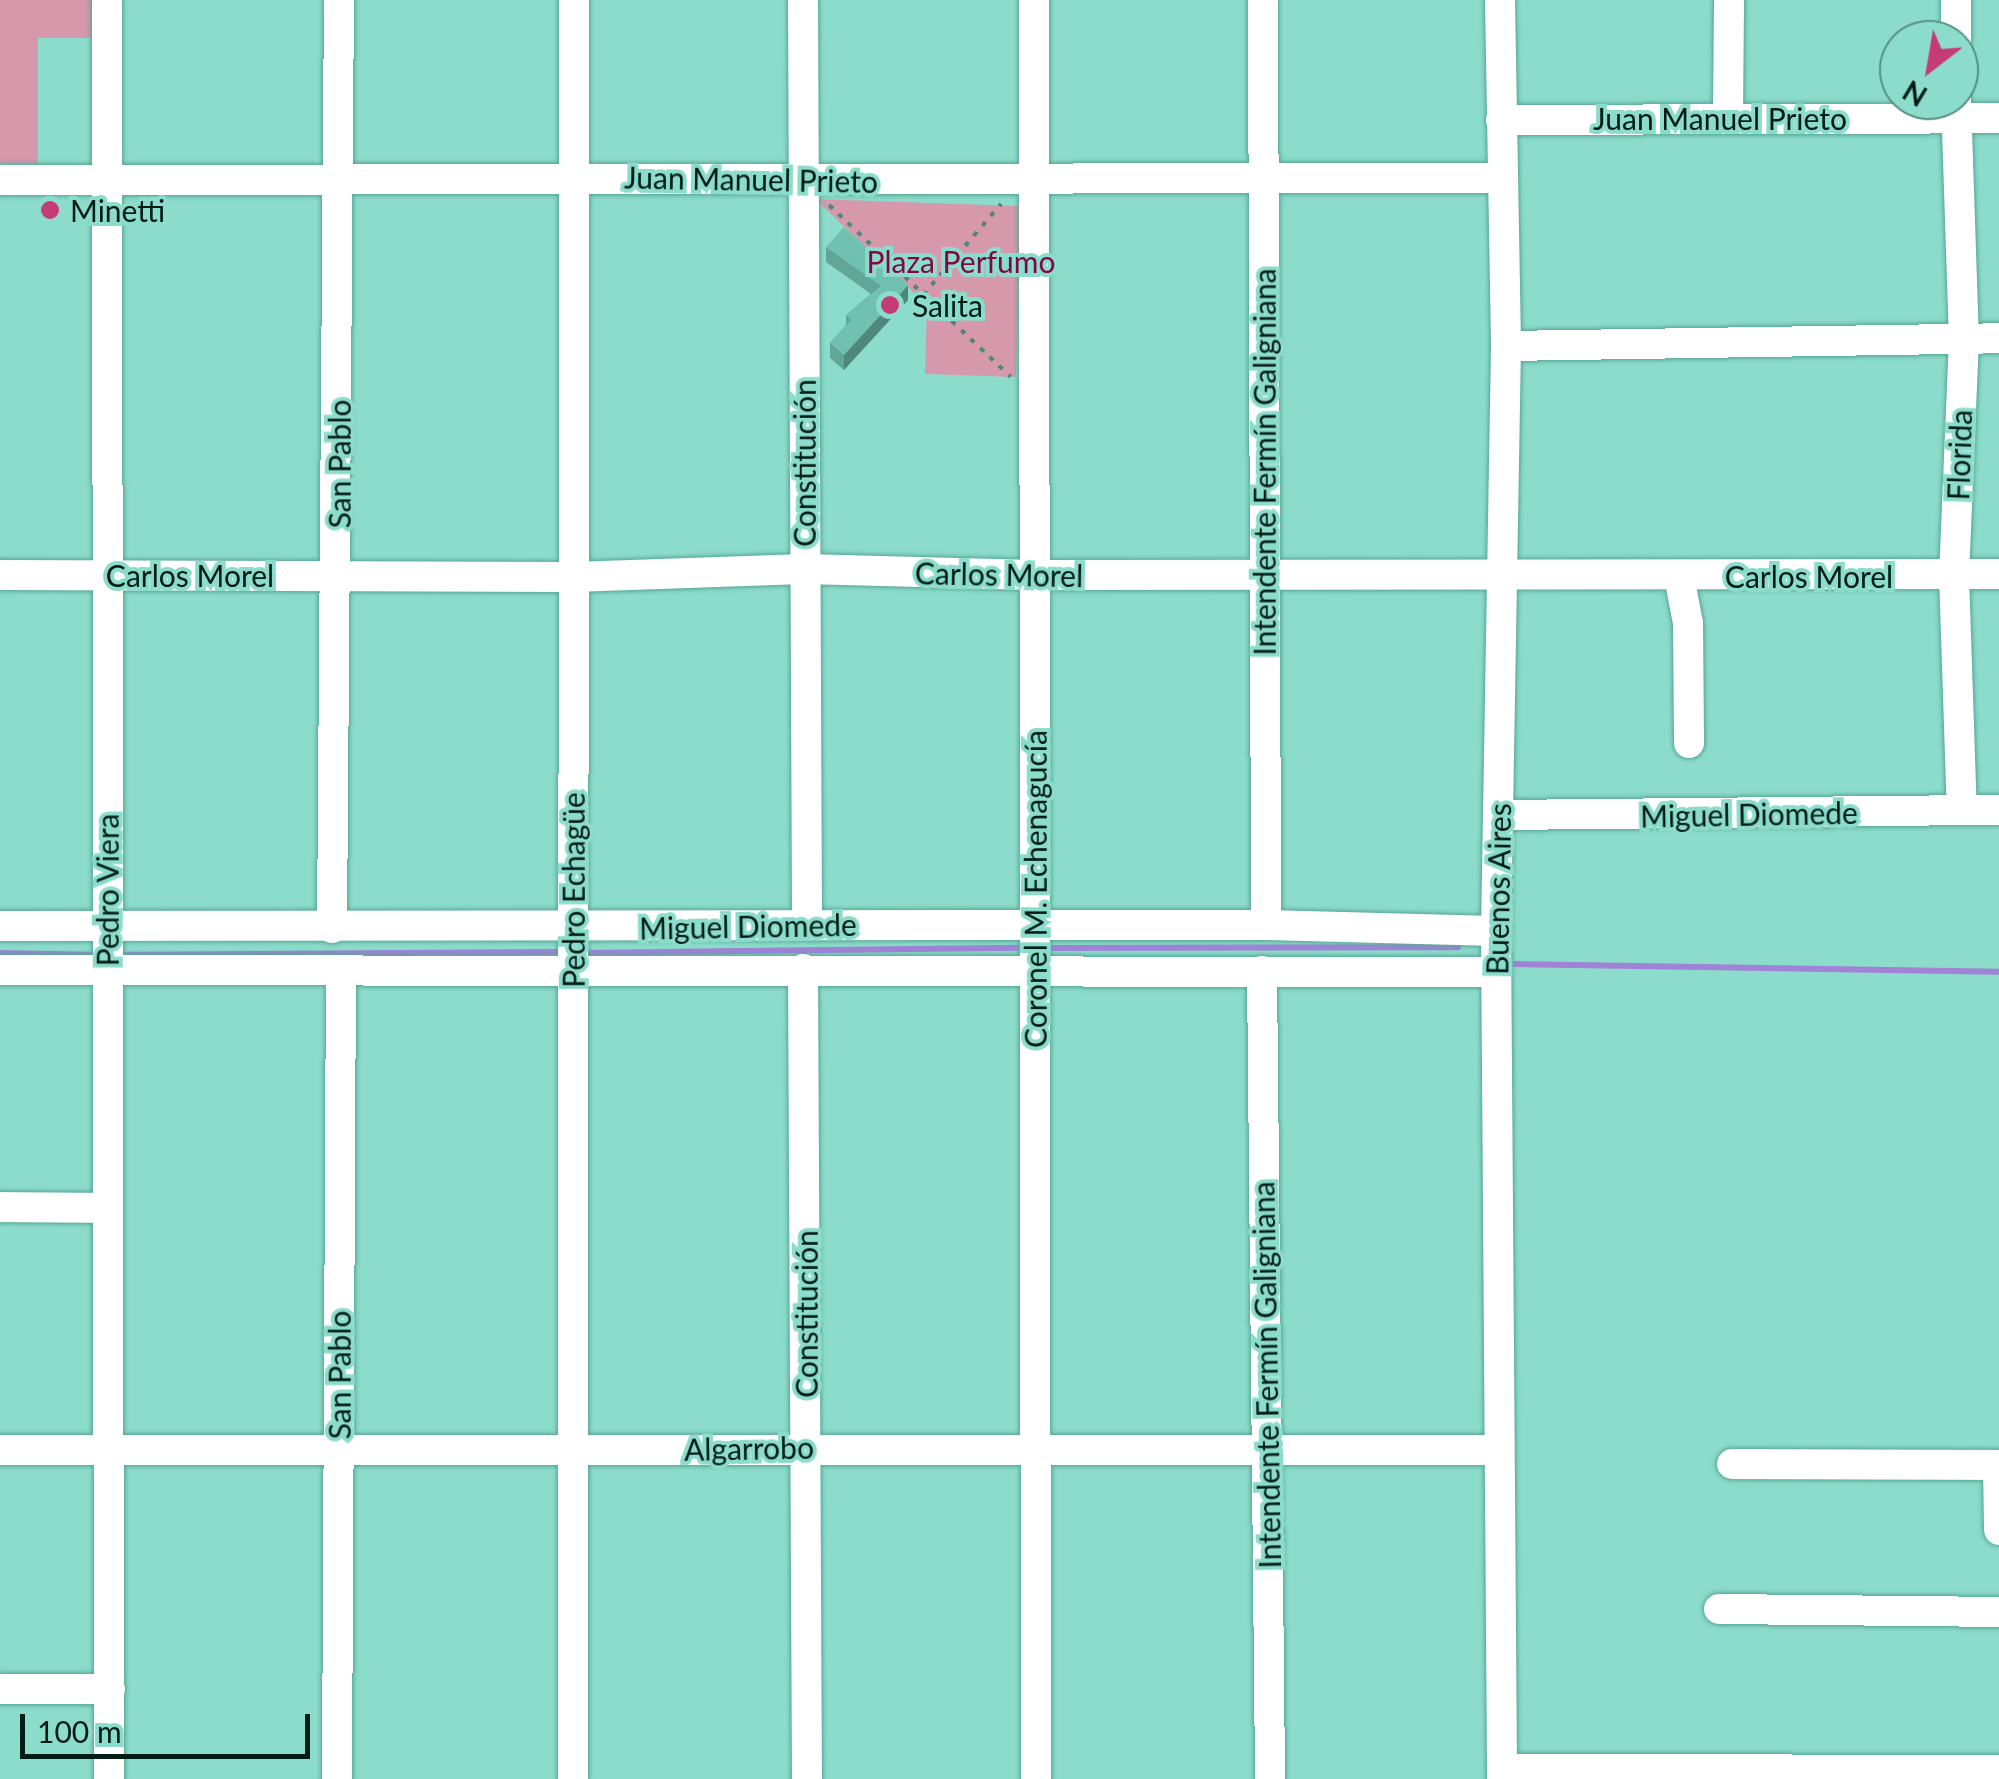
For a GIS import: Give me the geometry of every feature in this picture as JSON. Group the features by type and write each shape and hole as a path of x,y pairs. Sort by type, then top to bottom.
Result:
{"street":[{"name":"Pedro Viera","path":"107,0 108,926 104,1208 110,1450 109,1779"},
{"name":"San Pablo","path":"332,928 338,576 339,0"},
{"name":"Pedro Echagüe","path":"573,1779 574,0"},
{"name":"Constitución","path":"803,0 807,925"},
{"name":"Coronel M. Echenagucía","path":"1034,0 1027,180 1035,576 1036,1779"},
{"name":"Intendente Fermín Galigniana","path":"1263,0 1266,925"},
{"name":"Buenos Aires","path":"1500,0 1506,346 1496,931 1502,1774"},
{"path":"1728,117 1729,0"},
{"name":"Juan Manuel Prieto","path":"1500,120 1879,112"},
{"name":"Florida","path":"1956,120 1964,338 1954,575 1962,810"},
{"name":"Juan Manuel Prieto","path":"0,180 340,175 804,181 1502,178"},
{"path":"1506,346 1999,338"},
{"name":"Carlos Morel","path":"0,575 573,577 804,570 1035,576 1999,574"},
{"path":"1680,576 1688,623 1689,743"},
{"name":"Miguel Diomede","path":"1500,815 1999,810"},
{"name":"Miguel Diomede","path":"0,926 1266,925 1496,931"},
{"name":"Miguel Diomede","path":"0,970 1496,972"},
{"name":"San Pablo","path":"337,1779 341,970"},
{"name":"Constitución","path":"803,970 807,1779"},
{"name":"Intendente Fermín Galigniana","path":"1262,971 1270,1779"},
{"path":"0,1207 104,1208"},
{"name":"Algarrobo","path":"0,1450 807,1447 1498,1450"},
{"path":"1732,1464 1998,1465 1999,1530"},
{"path":"1719,1609 1999,1612"},
{"path":"0,1690 110,1690"},
{"path":"1502,1774 1776,1776 1999,1770"}],"path":[{"path":"923,295 1027,180"},
{"path":"804,181 1032,398"}],"green space":[{"path":"0,0 94,0 95,38 38,38 38,164 0,163"},
{"name":"Plaza Perfumo","path":"815,199 1021,206 1016,377 925,374 927,305"}],"building":[{"path":"844,227 908,285 844,355 830,343 851,320 846,315 881,286 826,247"}],"waterway":[{"path":"1050,948 1458,947"},
{"path":"584,953 1023,948"},
{"path":"121,955 560,952"},
{"path":"0,953 96,955"},
{"path":"1512,964 1999,972"}],"place":[{"name":"Minetti","path":"50,210"},
{"name":"Salita","path":"890,305"}]}
